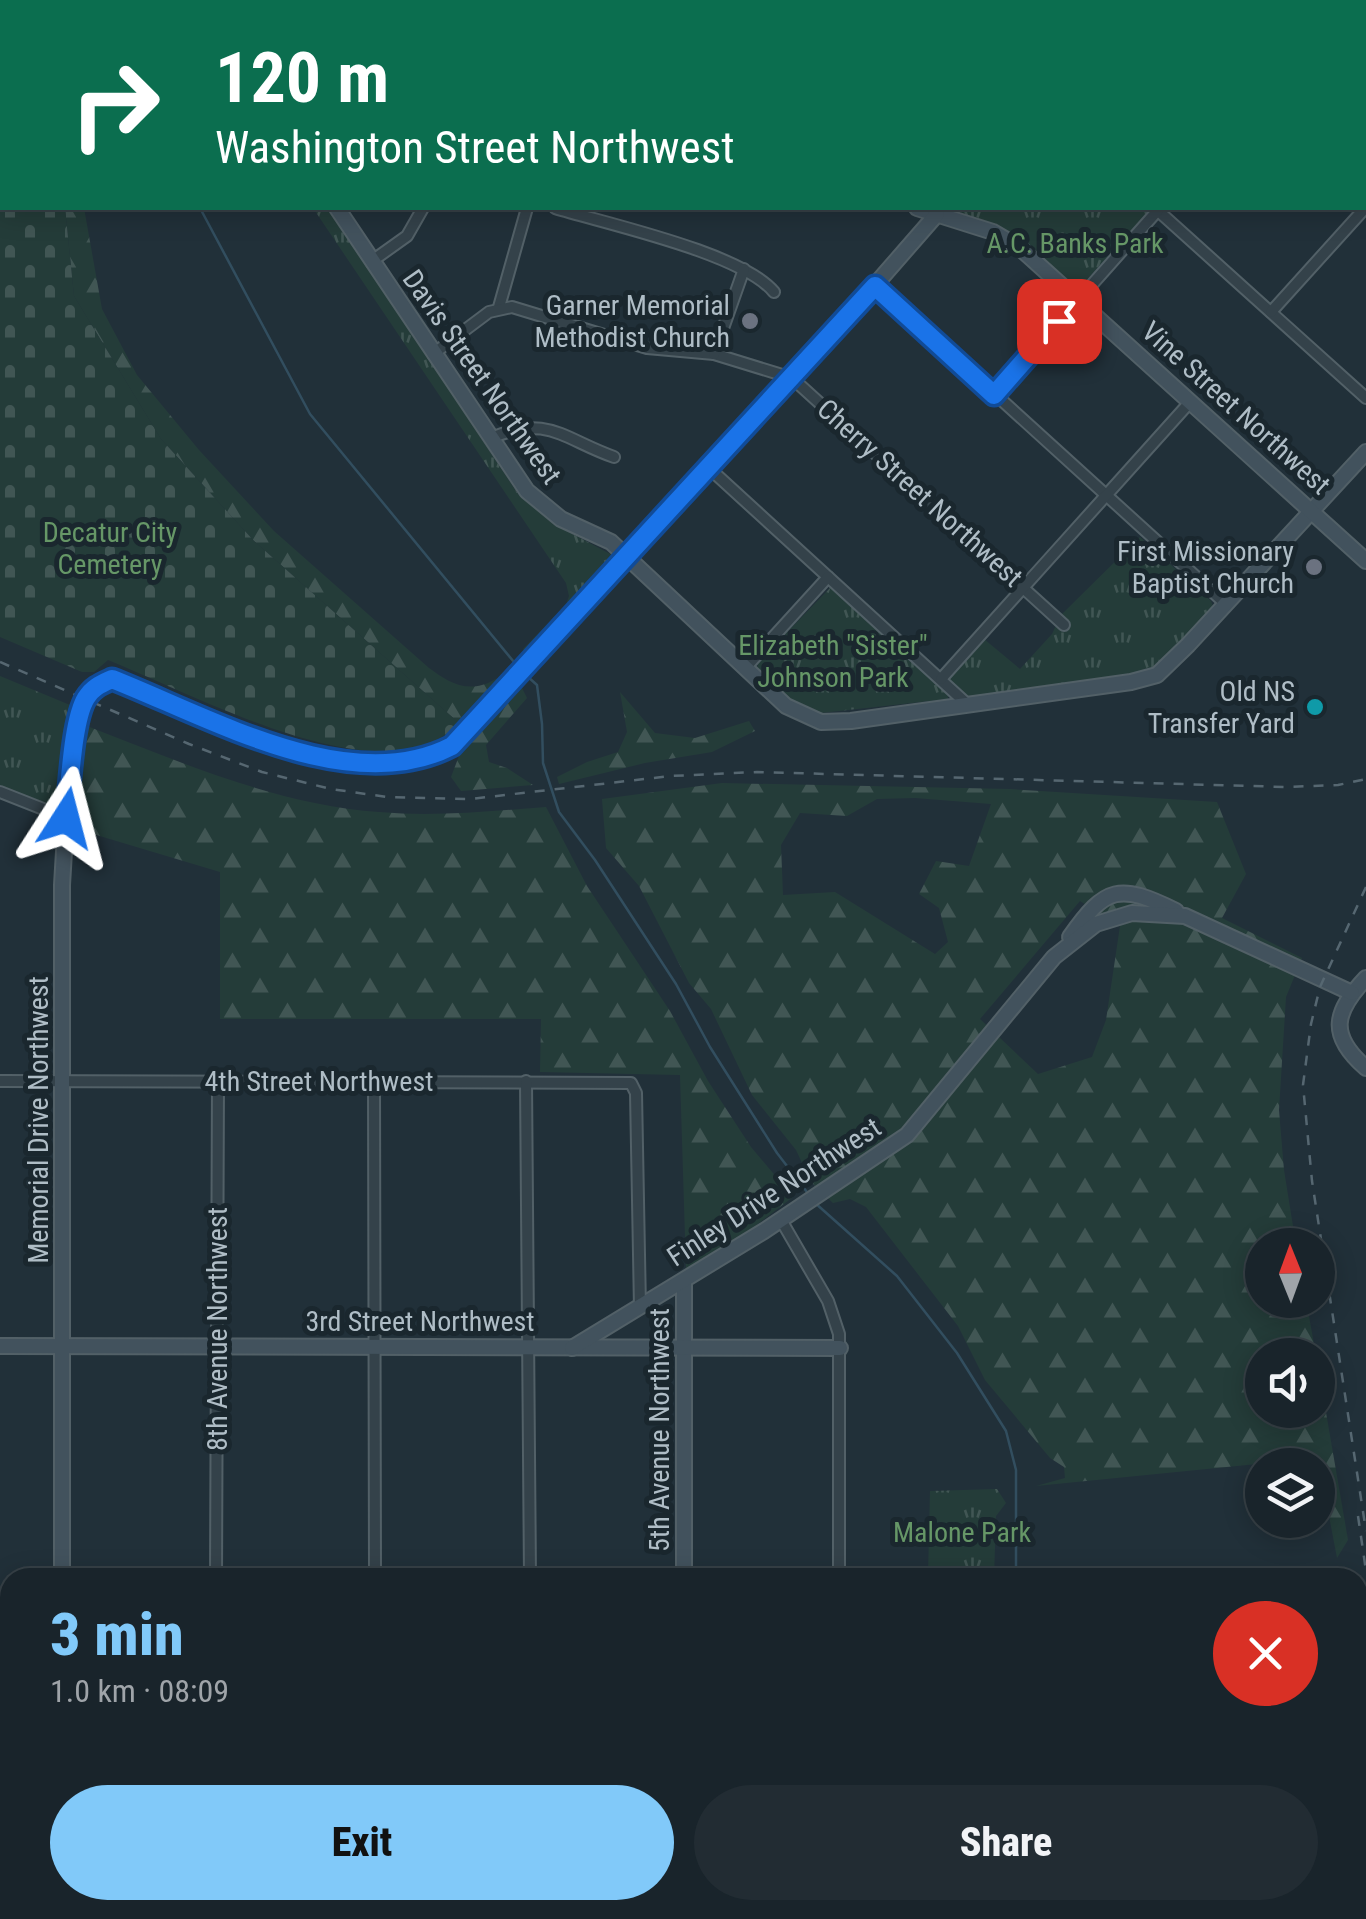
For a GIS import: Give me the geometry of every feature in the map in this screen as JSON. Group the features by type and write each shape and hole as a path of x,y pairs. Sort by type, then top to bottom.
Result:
{"street":[{"name":"Davis Street Northwest","path":"338,210 520,482 542,507 601,536 786,706 820,722 851,721 1147,679 1166,668 1366,452"},
{"path":"372,261 407,236 422,210"},
{"path":"433,354 499,308 526,210"},
{"path":"562,210 706,253 744,269 766,282 774,292"},
{"name":"Vine Street Northwest","path":"923,210 1003,236 1038,262 1366,561"},
{"path":"994,395 1156,210"},
{"path":"1160,210 1366,398"},
{"path":"1271,312 1362,211"},
{"path":"627,557 937,214"},
{"path":"714,354 744,269"},
{"path":"875,286 1226,604"},
{"name":"Cherry Street Northwest","path":"499,308 538,314 647,348 714,354 792,378 1064,625"},
{"path":"941,679 1191,402"},
{"path":"492,438 513,429 550,429 614,457"},
{"path":"709,468 967,704"},
{"name":"Memorial Drive Northwest","path":"62,1568 66,818 83,705 96,686 112,679 263,740 316,756 373,765 413,762 452,746 627,557"},
{"path":"746,667 828,577"},
{"path":"0,792 66,818"},
{"name":"Finley Drive Northwest","path":"572,1348 684,1282 907,1134 1101,898 1121,892 1143,896 1352,993"},
{"name":"Finley Drive Northwest","path":"1054,957 1080,934 1120,915 1185,916"},
{"path":"1366,978 1344,1004 1340,1034 1350,1053 1366,1068"},
{"name":"4th Street Northwest","path":"0,1081 624,1081 635,1088"},
{"name":"8th Avenue Northwest","path":"216,1568 218,1081"},
{"path":"374,1081 375,1568"},
{"path":"526,1081 530,1568"},
{"name":"5th Avenue Northwest","path":"635,1088 640,1308"},
{"path":"781,1220 828,1302 840,1348 840,1568"},
{"name":"5th Avenue Northwest","path":"684,1282 684,1568"},
{"name":"3rd Street Northwest","path":"0,1346 840,1348"}],"green space":[{"name":"Decatur City Cemetery","path":"0,210 65,210 74,296 161,439 254,541 460,724 423,746 406,750 363,750 326,744 250,720 108,660 94,672 82,672 0,637"},
{"path":"65,210 84,210 102,309 137,375 199,450 274,531 429,668 460,685 485,684 505,676 460,724 254,541 161,439 74,296"},
{"path":"314,210 330,210 518,494 552,523 612,555 614,563 528,656 523,649 566,605 566,583"},
{"name":"A.C. Banks Park","path":"938,210 1147,213 1081,286 1074,288 1029,246 999,228"},
{"path":"1140,537 1211,601 1214,609 1163,663 1144,676 968,698 948,680 984,639 1020,669 1052,634 1061,615"},
{"name":"Elizabeth \"Sister\" Johnson Park","path":"831,587 948,694 948,699 821,713 791,701 757,668 759,661"},
{"path":"0,676 70,705 74,712 58,809 0,785"},
{"path":"522,688 527,698 486,745 489,762 507,768 533,785 461,791 451,777 459,756"},
{"path":"620,692 655,733 695,738 749,721 755,731 712,752 559,784 557,777 618,752 627,732"},
{"path":"87,726 230,780 341,808 421,814 546,807 587,886 670,1011 708,1081 751,1147 793,1197 750,1230 686,1269 680,1075 540,1072 541,1019 220,1019 220,872 73,828"},
{"path":"722,783 1010,789 1217,802 1246,874 1222,918 1302,958 1286,997 1279,1110 1293,1228 1245,1228 1245,1318 1309,1318 1313,1338 1245,1338 1245,1428 1329,1428 1332,1448 1245,1448 1245,1465 1036,1486 1065,1478 1064,1467 1050,1458 985,1380 958,1326 866,1207 850,1199 833,1203 811,1182 796,1150 752,1095 711,1009 689,983 639,886 606,848 602,799","holes":["877,799 991,804 969,866 936,861 919,894 939,908 948,942 935,954 835,892 783,895 781,845 800,813 847,816","1080,901 1120,926 1106,1020 1092,1057 1038,1074 980,1019"]},
{"path":"1335,1465 1348,1540 1337,1558 1333,1538"},
{"name":"Malone Park","path":"997,1489 1006,1503 996,1516 994,1568 928,1568 930,1491"}],"waterway":[{"path":"201,210 310,414 518,667"},
{"path":"527,676 537,685 543,763 559,812 676,984 710,1047 777,1153 810,1196"},
{"path":"814,1202 897,1276 957,1353 1006,1431 1016,1470 1016,1568"}],"railway":[{"path":"0,662 262,772 331,789 387,797 470,799 671,776 757,772 1286,787 1338,785 1366,779"},
{"path":"1366,887 1320,987 1303,1085 1312,1181 1366,1531"},
{"path":"1358,1516 1366,1568"}],"place":[{"name":"Garner Memorial Methodist Church","path":"750,321"},
{"name":"First Missionary Baptist Church","path":"1314,567"},
{"name":"Old NS Transfer Yard","path":"1315,707"}],"route":[{"path":"66,818 83,705 96,686 112,679 263,740 348,764 413,762 452,746 875,286 994,395 1059,321"}]}
